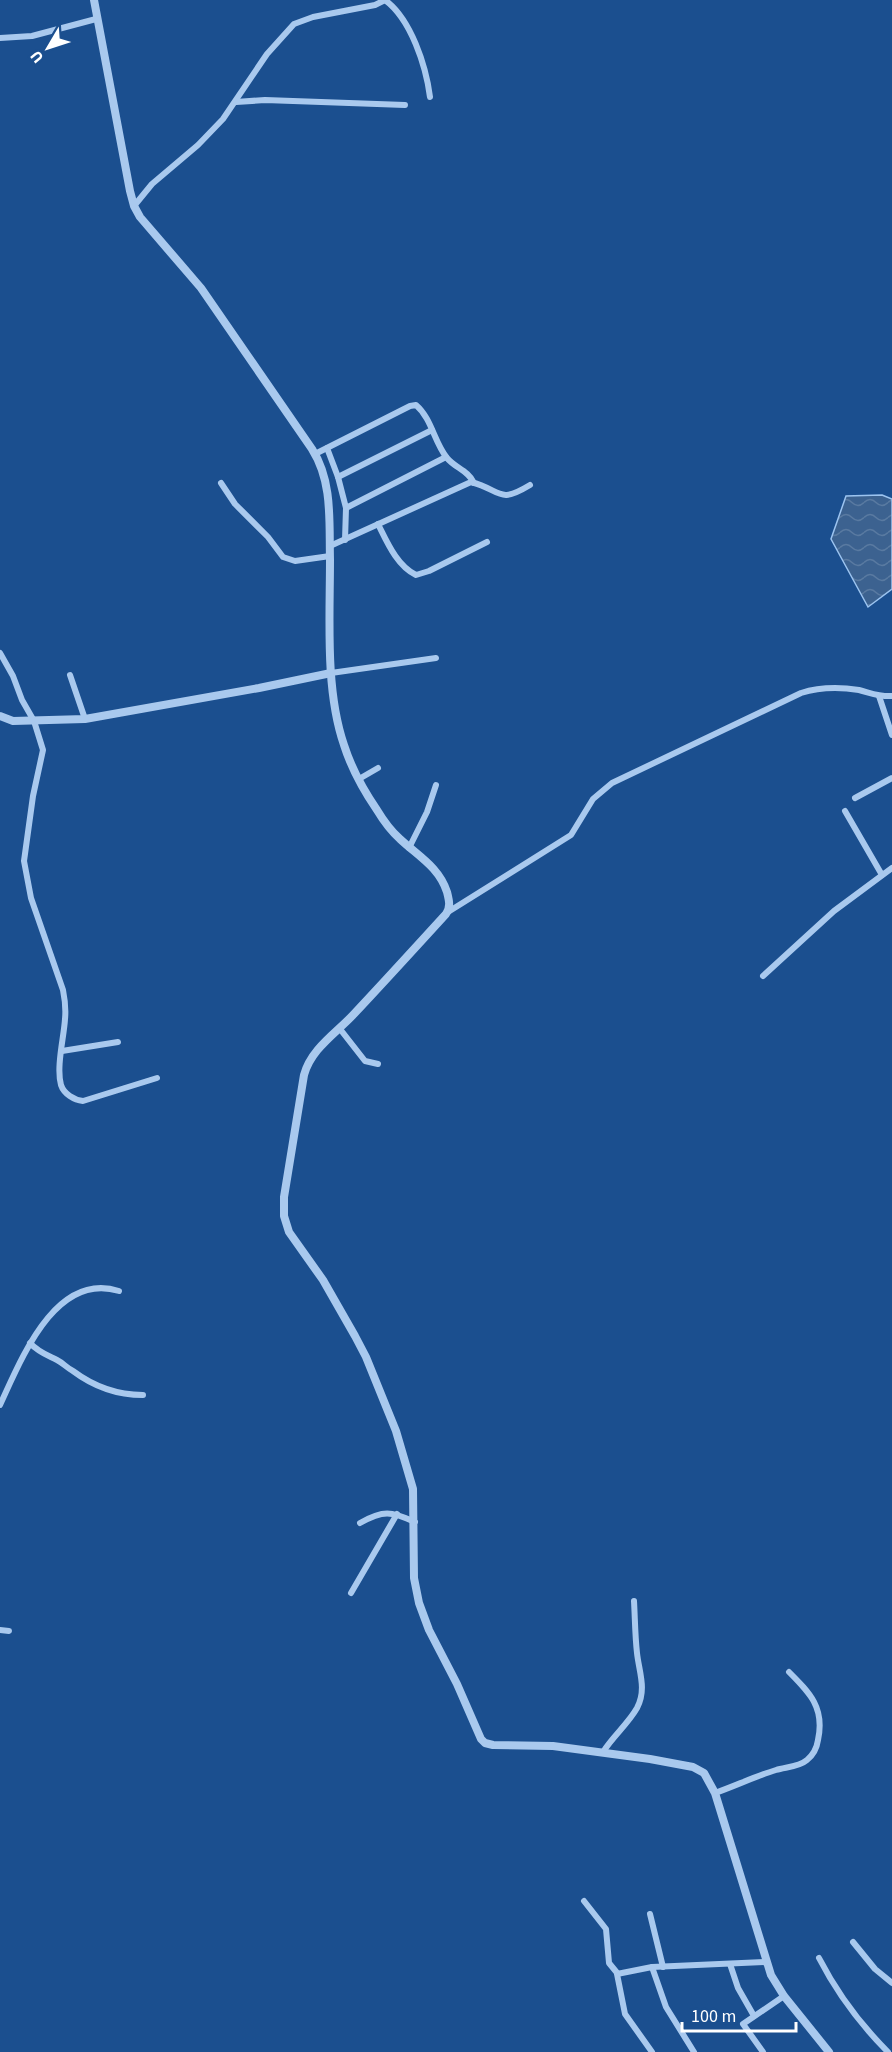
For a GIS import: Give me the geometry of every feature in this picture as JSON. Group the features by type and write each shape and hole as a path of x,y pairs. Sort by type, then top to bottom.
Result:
{"street":[{"path":"93,0 134,206 146,226 201,288 325,472 330,551 331,673 338,728 344,748 377,810 398,837 426,860 438,874 449,900 448,912"},
{"path":"134,206 158,178 208,134 236,102 267,54 294,24 307,18 375,5 385,0 398,11 405,22 423,65 430,97"},
{"path":"0,38 32,36 96,19"},
{"path":"236,102 265,100 405,105"},
{"path":"315,454 413,404 420,408 446,457 467,473 474,483"},
{"path":"338,477 432,430"},
{"path":"327,448 346,508 345,540"},
{"path":"346,508 446,457"},
{"path":"221,483 235,504 263,531 283,557 295,561 330,551 345,540 464,484 474,483 505,496 515,494 530,485"},
{"path":"378,524 399,560 407,570 416,575 429,571 487,542"},
{"path":"0,653 14,676 22,700 34,721 43,750 33,796 24,861 30,898 63,990 65,1004 61,1085 77,1101 90,1100 157,1078"},
{"path":"0,716 13,721 85,719 331,673 436,658"},
{"path":"70,675 85,719"},
{"path":"828,2052 784,1996 771,1974 715,1793 704,1773 693,1767 603,1752 542,1745 493,1745 483,1741 432,1637 419,1603 414,1578 413,1489 396,1431 355,1336 323,1280 289,1232 284,1216 286,1183 306,1070 315,1052 340,1029 448,912 571,835 589,805 612,783 801,693 818,688 841,688 879,696 892,696"},
{"path":"879,696 892,735"},
{"path":"359,778 378,768"},
{"path":"855,798 892,777"},
{"path":"409,848 427,812 436,785"},
{"path":"845,811 882,876"},
{"path":"763,976 834,911 892,868"},
{"path":"340,1029 364,1061 378,1064"},
{"path":"62,1051 118,1042"},
{"path":"0,1405 30,1343 48,1317 79,1294 98,1287 119,1291"},
{"path":"30,1343 41,1353 95,1384 123,1394 143,1395"},
{"path":"360,1523 381,1513 397,1514 415,1522"},
{"path":"351,1593 397,1514"},
{"path":"603,1752 611,1738 630,1719 642,1696 634,1601"},
{"path":"0,1630 9,1631"},
{"path":"715,1793 776,1770 800,1764 807,1761 813,1754 820,1732 819,1712 806,1689 789,1672"},
{"path":"584,1901 606,1929 609,1963 618,1974 617,1981 625,2014 652,2052"},
{"path":"650,1914 663,1967"},
{"path":"853,1942 875,1969 892,1983"},
{"path":"819,1958 840,1995 872,2035 890,2052"},
{"path":"618,1974 652,1967 766,1962"},
{"path":"730,1964 738,1988 754,2016"},
{"path":"652,1967 666,2007 694,2052"},
{"path":"763,2052 743,2025 784,1996"}],"water":[{"path":"882,495 892,499 892,589 868,607 831,539 846,496"}]}
